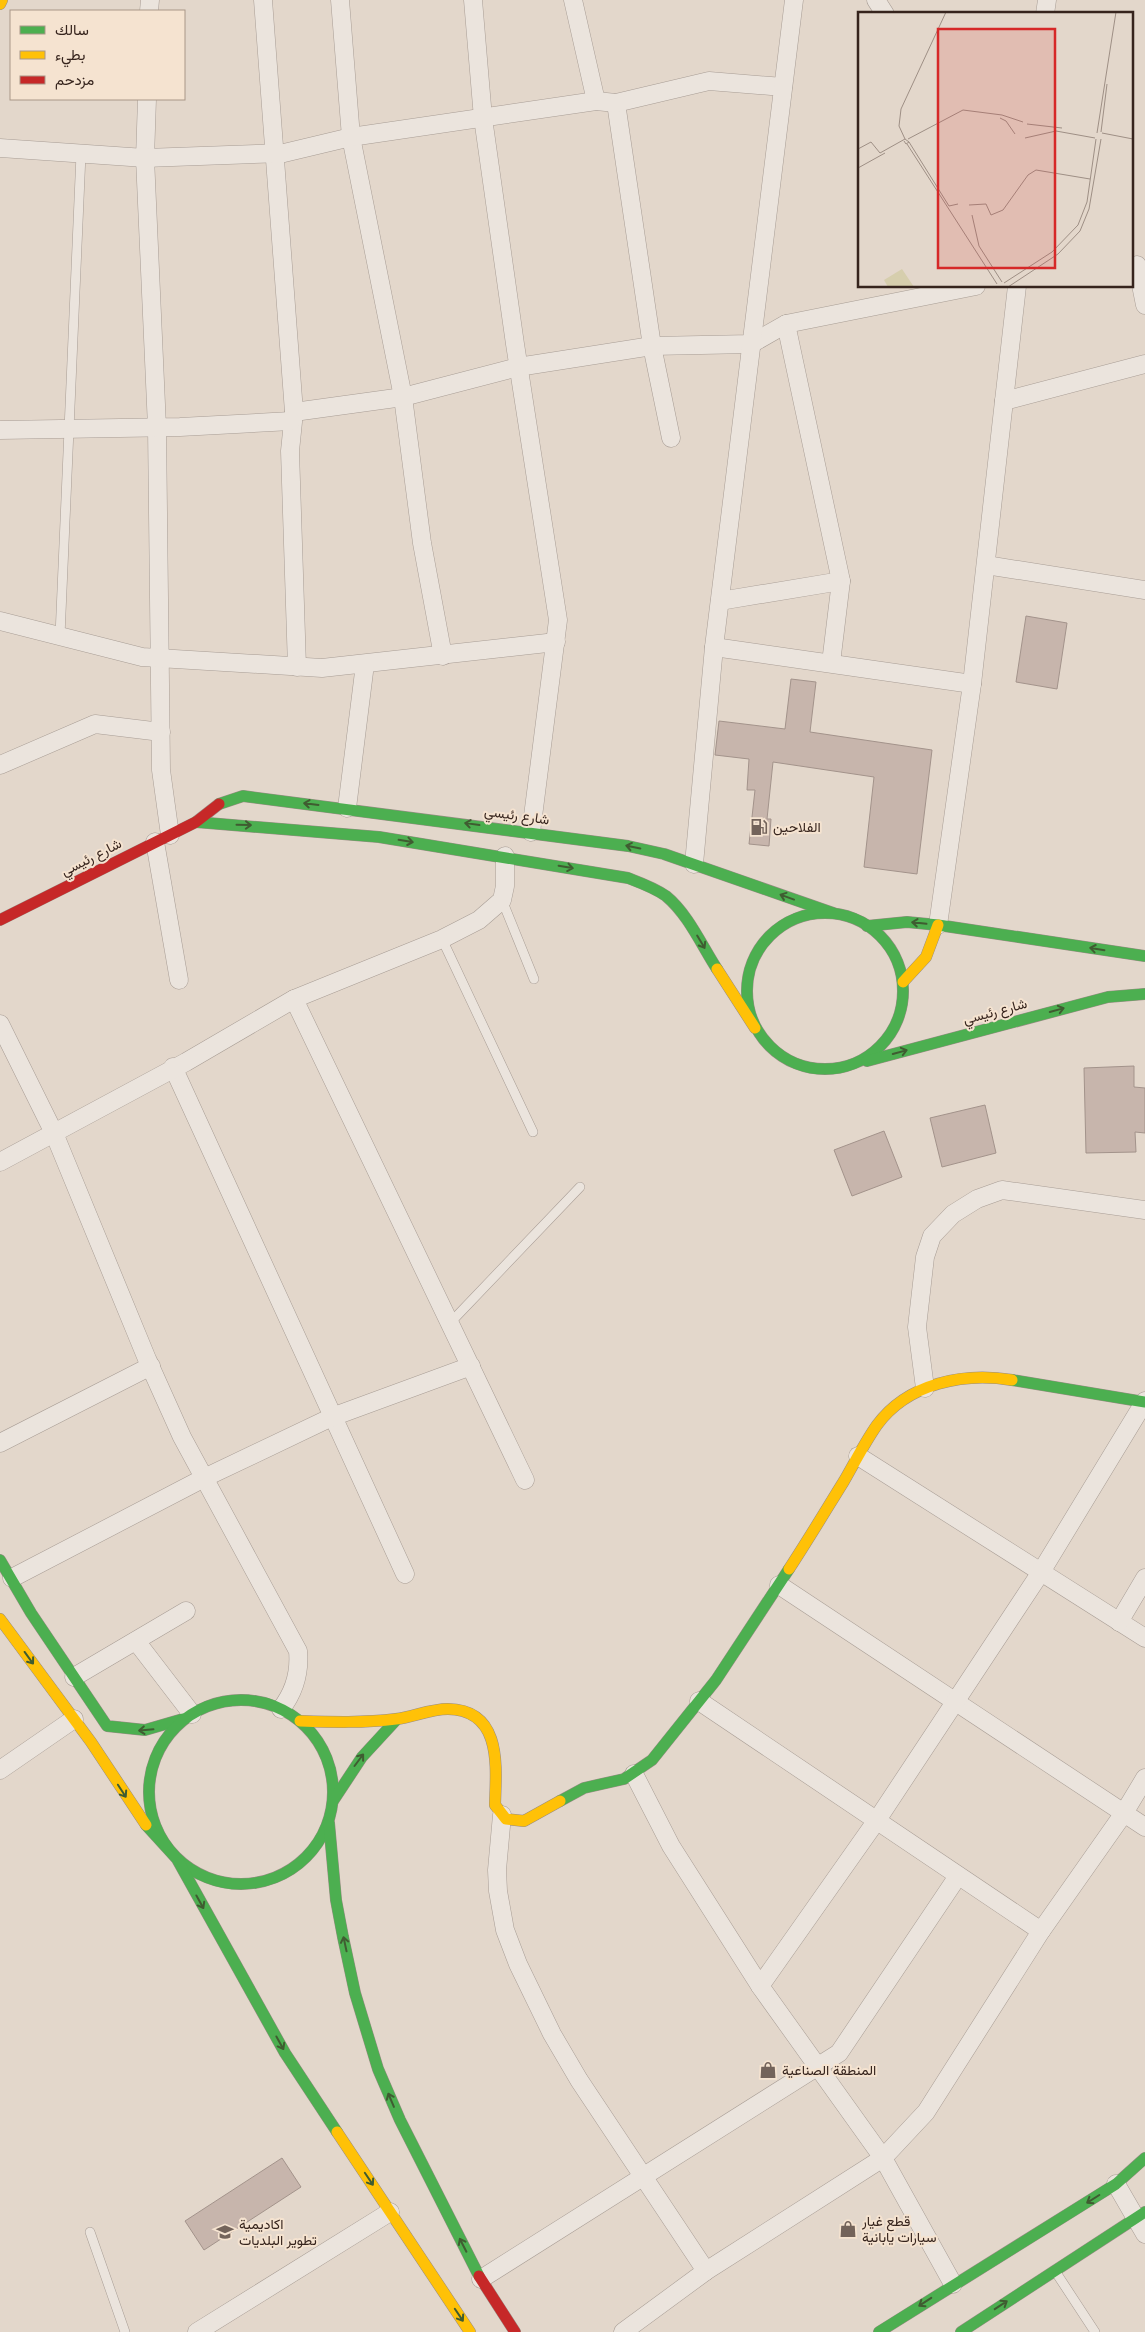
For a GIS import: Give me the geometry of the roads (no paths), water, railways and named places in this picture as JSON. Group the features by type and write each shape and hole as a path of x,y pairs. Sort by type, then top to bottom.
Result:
{"main road":[{"path":"0,4 2,0"},
{"name":"شارع رئيسي","path":"0,920 196,822 218,804 243,796 628,846 664,854 833,914"},
{"name":"شارع رئيسي","path":"196,822 259,825 379,837 505,856 628,878 653,888 667,897 694,930 732,995 768,1046 797,1065 808,1068 831,1070 1108,997 1145,994"},
{"name":"شارع رئيسي","path":"755,1028 747,1007 746,984 756,952 770,935 789,922 810,914 846,916 868,926 891,950 897,960 903,982 902,1005 889,1037 873,1053 853,1065"},
{"name":"شارع رئيسي","path":"868,926 907,922 938,925 1145,956"},
{"path":"903,982 926,957 938,925"},
{"path":"300,1721 357,1722 397,1719 448,1709 468,1714 489,1733 496,1751 496,1805 502,1815 512,1821 524,1821 584,1788 613,1783 634,1774 652,1760 716,1680 779,1585 878,1424 905,1399 925,1388 956,1378 990,1376 1145,1402"},
{"path":"0,1560 12,1578 30,1613 107,1726 136,1731 155,1729 213,1704 236,1700 258,1702 281,1709 300,1721 316,1738 327,1757 333,1779 334,1801 329,1823 317,1846 298,1865 275,1878 250,1885 223,1883 198,1875 176,1859 148,1829 74,1719 0,1619"},
{"path":"192,1714 170,1732 156,1756 148,1783 150,1811 160,1837 176,1859 285,2054 470,2332"},
{"path":"334,1801 372,1742 397,1719"},
{"path":"329,1823 336,1900 343,1938 355,1993 378,2069 400,2120 481,2279 515,2332"},
{"path":"879,2332 953,2284 1116,2184 1143,2164"},
{"path":"969,2330 1140,2214"}],"street":[{"path":"263,0 293,416 290,451 297,667"},
{"path":"340,0 351,137 403,397 422,543 443,656"},
{"path":"473,0 483,118 518,367 558,620 531,832"},
{"path":"573,0 596,101"},
{"path":"694,864 714,647 794,0"},
{"path":"876,0 883,12"},
{"path":"0,148 145,158 274,153 351,137 596,101 616,103 709,81 783,86"},
{"path":"146,100 145,158 157,427 163,838 179,980"},
{"path":"616,103 652,346 671,438"},
{"path":"1137,265 1145,305"},
{"path":"0,430 157,427 293,416 403,397 518,367 652,346 751,344 786,324 966,288"},
{"path":"938,925 972,684 1017,288"},
{"path":"786,324 841,581 831,663"},
{"path":"1004,401 1145,364"},
{"path":"986,565 1145,590"},
{"path":"720,601 841,581"},
{"path":"0,621 142,657 322,668 556,642"},
{"path":"714,647 972,684"},
{"path":"347,808 366,664"},
{"path":"0,765 95,724 160,732"},
{"path":"0,1162 294,999 442,938 480,920 502,900 505,886 505,856"},
{"path":"294,999 525,1480"},
{"path":"0,1024 54,1133 182,1437 298,1651 297,1679 293,1690 281,1709"},
{"path":"173,1067 405,1574"},
{"path":"925,1388 917,1327 925,1257 932,1236 953,1214 977,1199 1002,1190 1145,1210"},
{"path":"0,1444 151,1366"},
{"path":"12,1578 204,1478 332,1417 471,1366"},
{"path":"760,1986 877,1820 1041,1572 1145,1402"},
{"path":"858,1456 1145,1638"},
{"path":"1120,1622 1145,1578"},
{"path":"779,1585 1145,1827"},
{"path":"74,1677 186,1611"},
{"path":"136,1641 192,1714"},
{"path":"700,1701 1041,1931"},
{"path":"0,1770 74,1719"},
{"path":"634,1774 671,1846 760,1986 884,2158 953,2284"},
{"path":"623,2332 706,2271 884,2158 926,2112 1041,1931 1124,1813 1145,1778"},
{"path":"502,1815 497,1870 498,1891 500,1912 510,1947 552,2034 579,2080 706,2271"},
{"path":"481,2279 644,2178 839,2053 958,1876"},
{"path":"1116,2184 1140,2214 1145,2234"},
{"path":"197,2332 390,2212"}],"lane":[{"path":"60,636 81,154"},
{"path":"502,900 534,979"},
{"path":"442,938 533,1132"},
{"path":"450,1322 580,1186"},
{"path":"90,2232 125,2332"},
{"path":"1054,2271 1095,2332"}],"place":[{"name":"الفلاحين","path":"759,827"},
{"name":"المنطقة الصناعية","path":"768,2070"},
{"name":"قطع غيار سيارات يابانية","path":"848,2229"},
{"name":"اكاديمية تطوير البلديات","path":"225,2232"}]}
